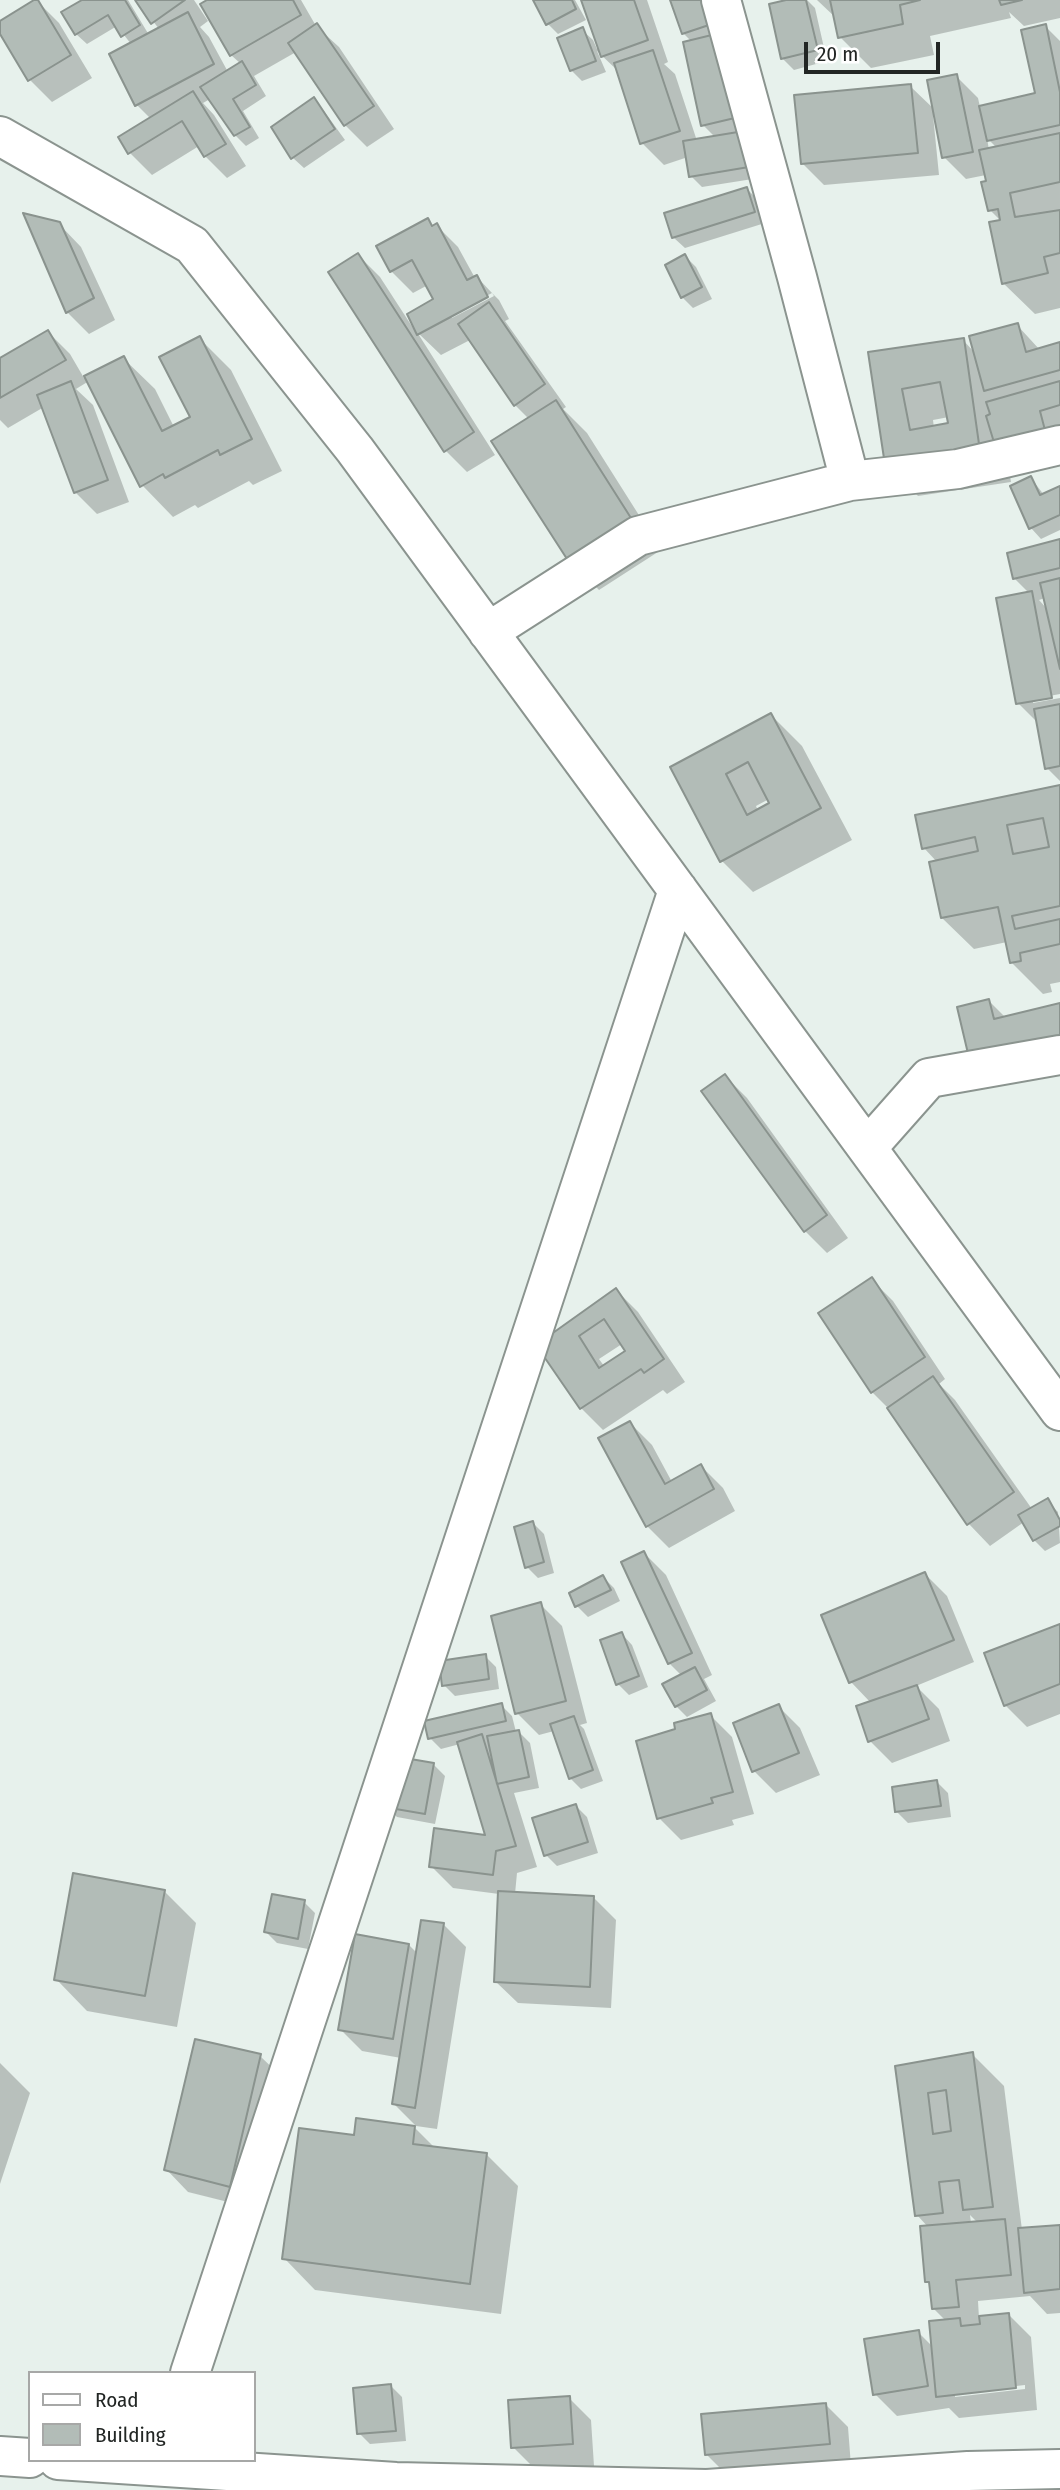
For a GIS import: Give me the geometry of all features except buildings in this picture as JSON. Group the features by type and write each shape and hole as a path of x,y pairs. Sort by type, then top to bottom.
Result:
{"street":[{"path":"721,0 850,481"},
{"path":"0,136 192,245 355,450 1060,1411"},
{"path":"488,632 639,536 850,481 958,469 1060,445"},
{"path":"191,2371 678,890"},
{"path":"867,1148 929,1078 1060,1055"},
{"path":"0,2456 28,2458"},
{"path":"109,2462 396,2482 707,2490 968,2471 1060,2469"}]}
